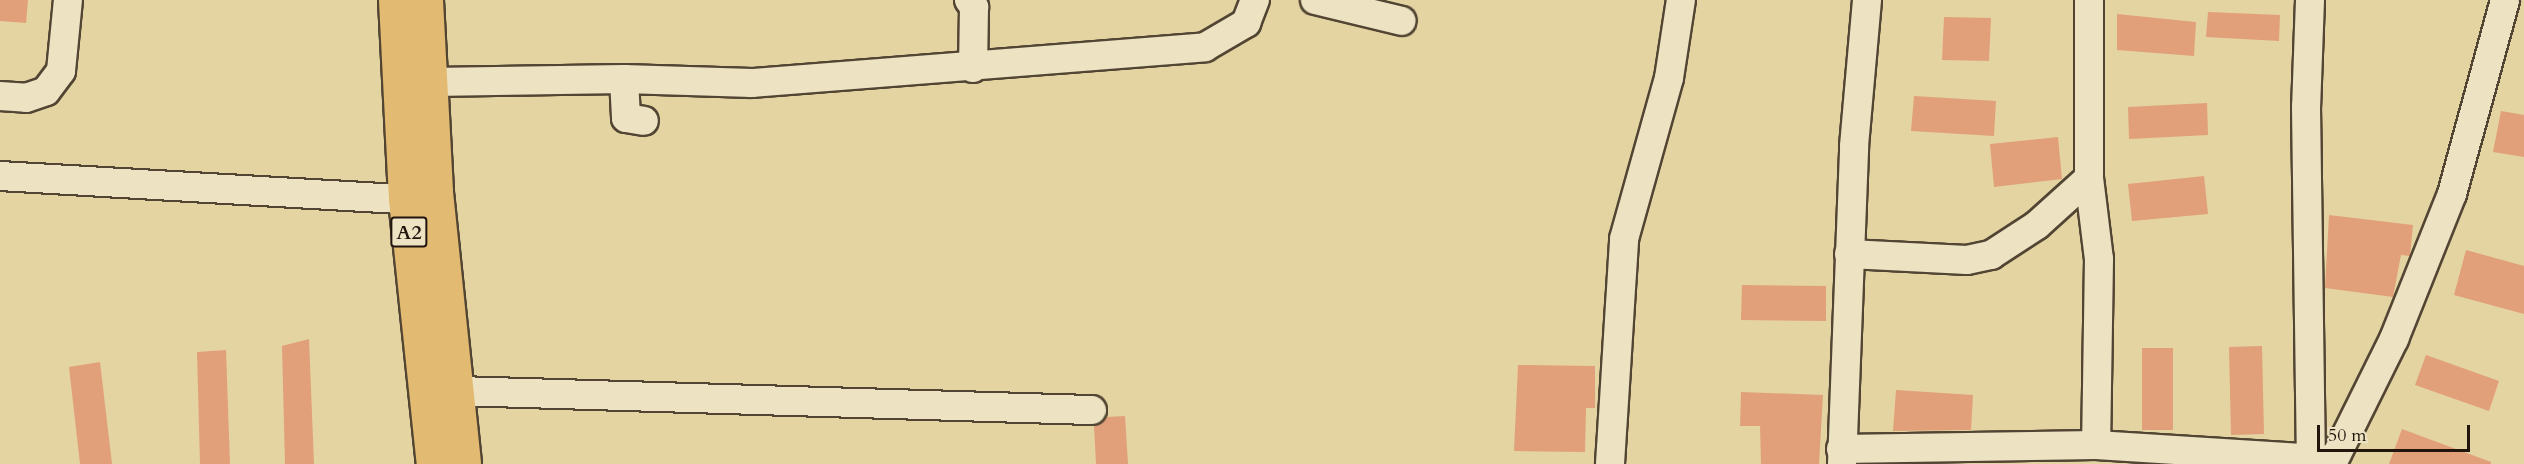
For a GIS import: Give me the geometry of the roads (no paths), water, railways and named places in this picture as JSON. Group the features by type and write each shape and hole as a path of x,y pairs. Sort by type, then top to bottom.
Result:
{"highway":[{"name":"A2","path":"395,0 405,199 433,464"},
{"name":"A2","path":"426,0 436,192 464,464"}],"street":[{"path":"0,96 26,98 46,91 61,71 68,0"},
{"path":"432,82 624,79 752,83 973,68 1205,47 1246,23 1255,0"},
{"path":"1315,0 1402,21"},
{"path":"1610,464 1612,379 1624,239 1669,78 1681,0"},
{"path":"1867,0 1849,254 1842,457 2066,456 2096,445 2326,461"},
{"path":"2089,0 2089,178 2099,259 2096,445"},
{"path":"2310,0 2306,107 2326,461"},
{"path":"2326,461 2394,339 2452,194 2505,0"},
{"path":"973,68 975,2"},
{"path":"624,79 626,118 644,121"},
{"path":"0,176 405,199"},
{"path":"1849,254 1967,260 1991,255 2037,225 2089,178"},
{"path":"458,391 1092,410"}]}
